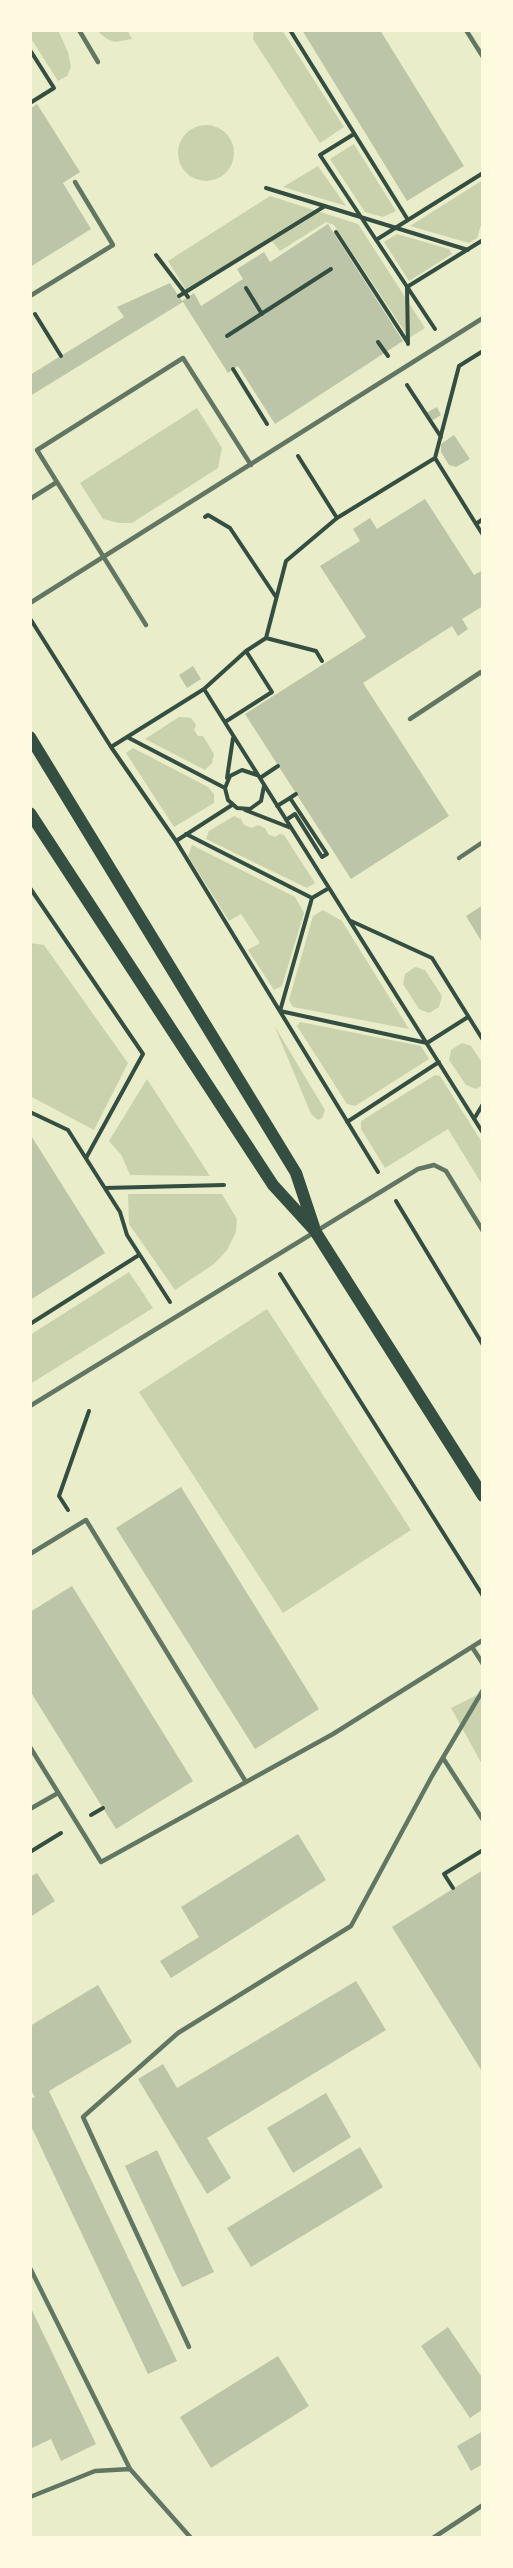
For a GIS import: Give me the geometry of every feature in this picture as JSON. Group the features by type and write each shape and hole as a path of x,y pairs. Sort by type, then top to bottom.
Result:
{"main road":[{"path":"30,737 296,1173 315,1231"},
{"path":"30,813 273,1185 315,1231 483,1496"}],"lane":[{"path":"79,30 98,62"},
{"path":"466,30 483,57"},
{"path":"30,296 113,245 75,182"},
{"path":"30,603 483,318"},
{"path":"146,625 37,450 183,358 251,465"},
{"path":"30,499 57,482"},
{"path":"410,719 481,672 483,675"},
{"path":"459,858 483,842"},
{"path":"30,1406 418,1169 434,1165 446,1171 483,1230"},
{"path":"30,1554 86,1520 246,1782"},
{"path":"30,1747 101,1862 333,1734 483,1640"},
{"path":"472,1647 483,1664"},
{"path":"189,2347 82,2117 178,2033 351,1926 483,1690"},
{"path":"443,1758 483,1820"},
{"path":"30,1809 58,1793"},
{"path":"30,2268 130,2469 191,2538"},
{"path":"30,2497 95,2471 130,2469"},
{"path":"433,2538 483,2505"}],"path":[{"path":"290,30 408,220"},
{"path":"30,50 54,88 30,102"},
{"path":"354,134 320,154 440,338"},
{"path":"376,240 483,172"},
{"path":"266,188 468,250"},
{"path":"179,296 187,295 325,206"},
{"path":"336,232 408,344 407,287"},
{"path":"407,287 482,239"},
{"path":"156,255 187,295"},
{"path":"227,336 331,269"},
{"path":"246,288 262,314"},
{"path":"30,305 61,356"},
{"path":"378,342 441,437"},
{"path":"111,747 204,689 246,651 266,638 286,561 337,518 435,458 459,366 483,351"},
{"path":"233,369 267,424"},
{"path":"289,440 337,518"},
{"path":"435,458 483,535"},
{"path":"199,520 208,515 230,528 277,598"},
{"path":"476,524 483,519"},
{"path":"31,620 111,747 176,841 483,1344"},
{"path":"266,638 316,651 322,661"},
{"path":"225,722 272,692 246,651"},
{"path":"204,689 483,1132"},
{"path":"127,737 225,788"},
{"path":"227,782 234,737"},
{"path":"260,778 278,766"},
{"path":"260,778 254,773 242,770 230,776 225,788 228,800 232,805 291,828"},
{"path":"244,810 250,809 261,801 263,783"},
{"path":"277,806 296,794"},
{"path":"286,820 295,814 322,857 327,854 290,798"},
{"path":"176,841 232,805"},
{"path":"186,834 312,898"},
{"path":"30,888 143,1054 86,1158"},
{"path":"280,1011 312,898 329,888"},
{"path":"350,921 432,958 483,1040"},
{"path":"280,1011 427,1043 468,1017"},
{"path":"347,1122 439,1062"},
{"path":"474,1119 483,1104"},
{"path":"30,1112 68,1130 120,1212 126,1235 171,1304"},
{"path":"105,1188 224,1185"},
{"path":"30,1324 139,1255"},
{"path":"271,1260 483,1596"},
{"path":"59,1496 89,1411"},
{"path":"453,1888 444,1874 483,1850"}],"green space":[{"path":"30,30 58,30 68,52 71,67 67,76 58,81 30,37"},
{"path":"96,30 127,30 132,39 115,42"},
{"path":"254,30 282,30 344,127 320,143 253,39"},
{"path":"201,125 211,125 226,133 232,142 234,153 232,164 226,173 211,181 201,181 190,176 183,169 178,158 178,148 183,137 190,130"},
{"path":"354,144 396,211 383,217 365,212 330,159"},
{"path":"318,166 346,206 283,187"},
{"path":"483,180 483,219 477,238 469,243 410,226"},
{"path":"270,196 358,224 425,328 409,338 334,225 326,222 280,251 271,240 188,293 168,261"},
{"path":"397,234 449,249 452,254 409,281 384,242"},
{"path":"197,408 222,448 218,468 132,523 103,519 80,483"},
{"path":"179,717 191,718 196,725 194,730 198,736 203,736 214,754 212,763 205,770 145,739"},
{"path":"133,748 208,787 214,794 214,803 174,827 126,753"},
{"path":"234,816 241,819 244,825 252,828 258,825 265,828 268,834 275,837 280,834 284,835 315,883 307,888 206,839 209,831"},
{"path":"192,845 295,897 304,913 282,986 274,990 248,950 260,943 241,914 229,921 188,856"},
{"path":"323,910 342,921 409,1029 293,1007 289,1000 313,916"},
{"path":"30,943 44,945 128,1063 94,1130 30,1096"},
{"path":"415,967 425,970 442,996 439,1007 429,1013 419,1009 403,984 405,974"},
{"path":"300,1022 421,1046 429,1059 355,1106 347,1104 297,1026"},
{"path":"274,1025 325,1110 322,1118 318,1120 311,1114"},
{"path":"462,1043 471,1046 483,1064 483,1085 476,1089 466,1085 449,1060 451,1050"},
{"path":"435,1075 440,1076 483,1144 483,1186 448,1129 385,1168 361,1129 361,1121"},
{"path":"147,1079 210,1176 130,1175 122,1156 109,1141"},
{"path":"128,1194 222,1194 237,1219 236,1232 227,1250 214,1264 175,1290 129,1224"},
{"path":"129,1272 153,1308 30,1384 30,1335"},
{"path":"267,1309 411,1530 283,1613 139,1392"},
{"path":"483,1692 483,1766 451,1708"}],"building":[{"path":"302,30 380,30 464,166 407,201"},
{"path":"37,104 80,172 63,183 91,229 30,267 30,109"},
{"path":"328,224 403,341 275,424 238,366 228,373 183,302 30,396 30,375 124,317 117,307 170,283 182,301 194,293 201,306 243,279 237,269 264,252 270,262"},
{"path":"437,407 441,415 431,421 426,413"},
{"path":"454,435 470,459 456,467 449,465 441,452 441,444"},
{"path":"425,499 474,575 483,570 483,606 462,619 468,629 458,636 452,626 363,683 449,816 351,879 245,714 366,637 320,566 360,541 353,529 370,518 377,529"},
{"path":"193,666 201,679 187,688 179,675"},
{"path":"483,905 483,944 466,916"},
{"path":"30,1134 105,1253 30,1300"},
{"path":"181,1487 319,1709 255,1749 116,1528"},
{"path":"72,1586 193,1781 116,1829 30,1691 30,1612"},
{"path":"298,1834 326,1880 171,1978 160,1961 199,1937 181,1907"},
{"path":"483,1870 483,2073 392,1927"},
{"path":"37,1873 55,1901 30,1917 30,1877"},
{"path":"356,1981 386,2030 207,2138 231,2178 207,2194 138,2079 163,2064 177,2088"},
{"path":"98,1985 132,2042 49,2091 177,2361 148,2374 30,2124 30,2099 35,2097 30,2089 30,2026"},
{"path":"326,2093 351,2137 293,2173 267,2128"},
{"path":"360,2147 383,2187 251,2267 227,2228"},
{"path":"157,2150 214,2272 182,2287 125,2166"},
{"path":"30,2306 96,2444 61,2461 51,2439 30,2449"},
{"path":"448,2327 483,2379 483,2409 470,2418 421,2346"},
{"path":"278,2356 309,2406 211,2468 180,2417"},
{"path":"483,2431 483,2464 471,2471 457,2446"}]}
